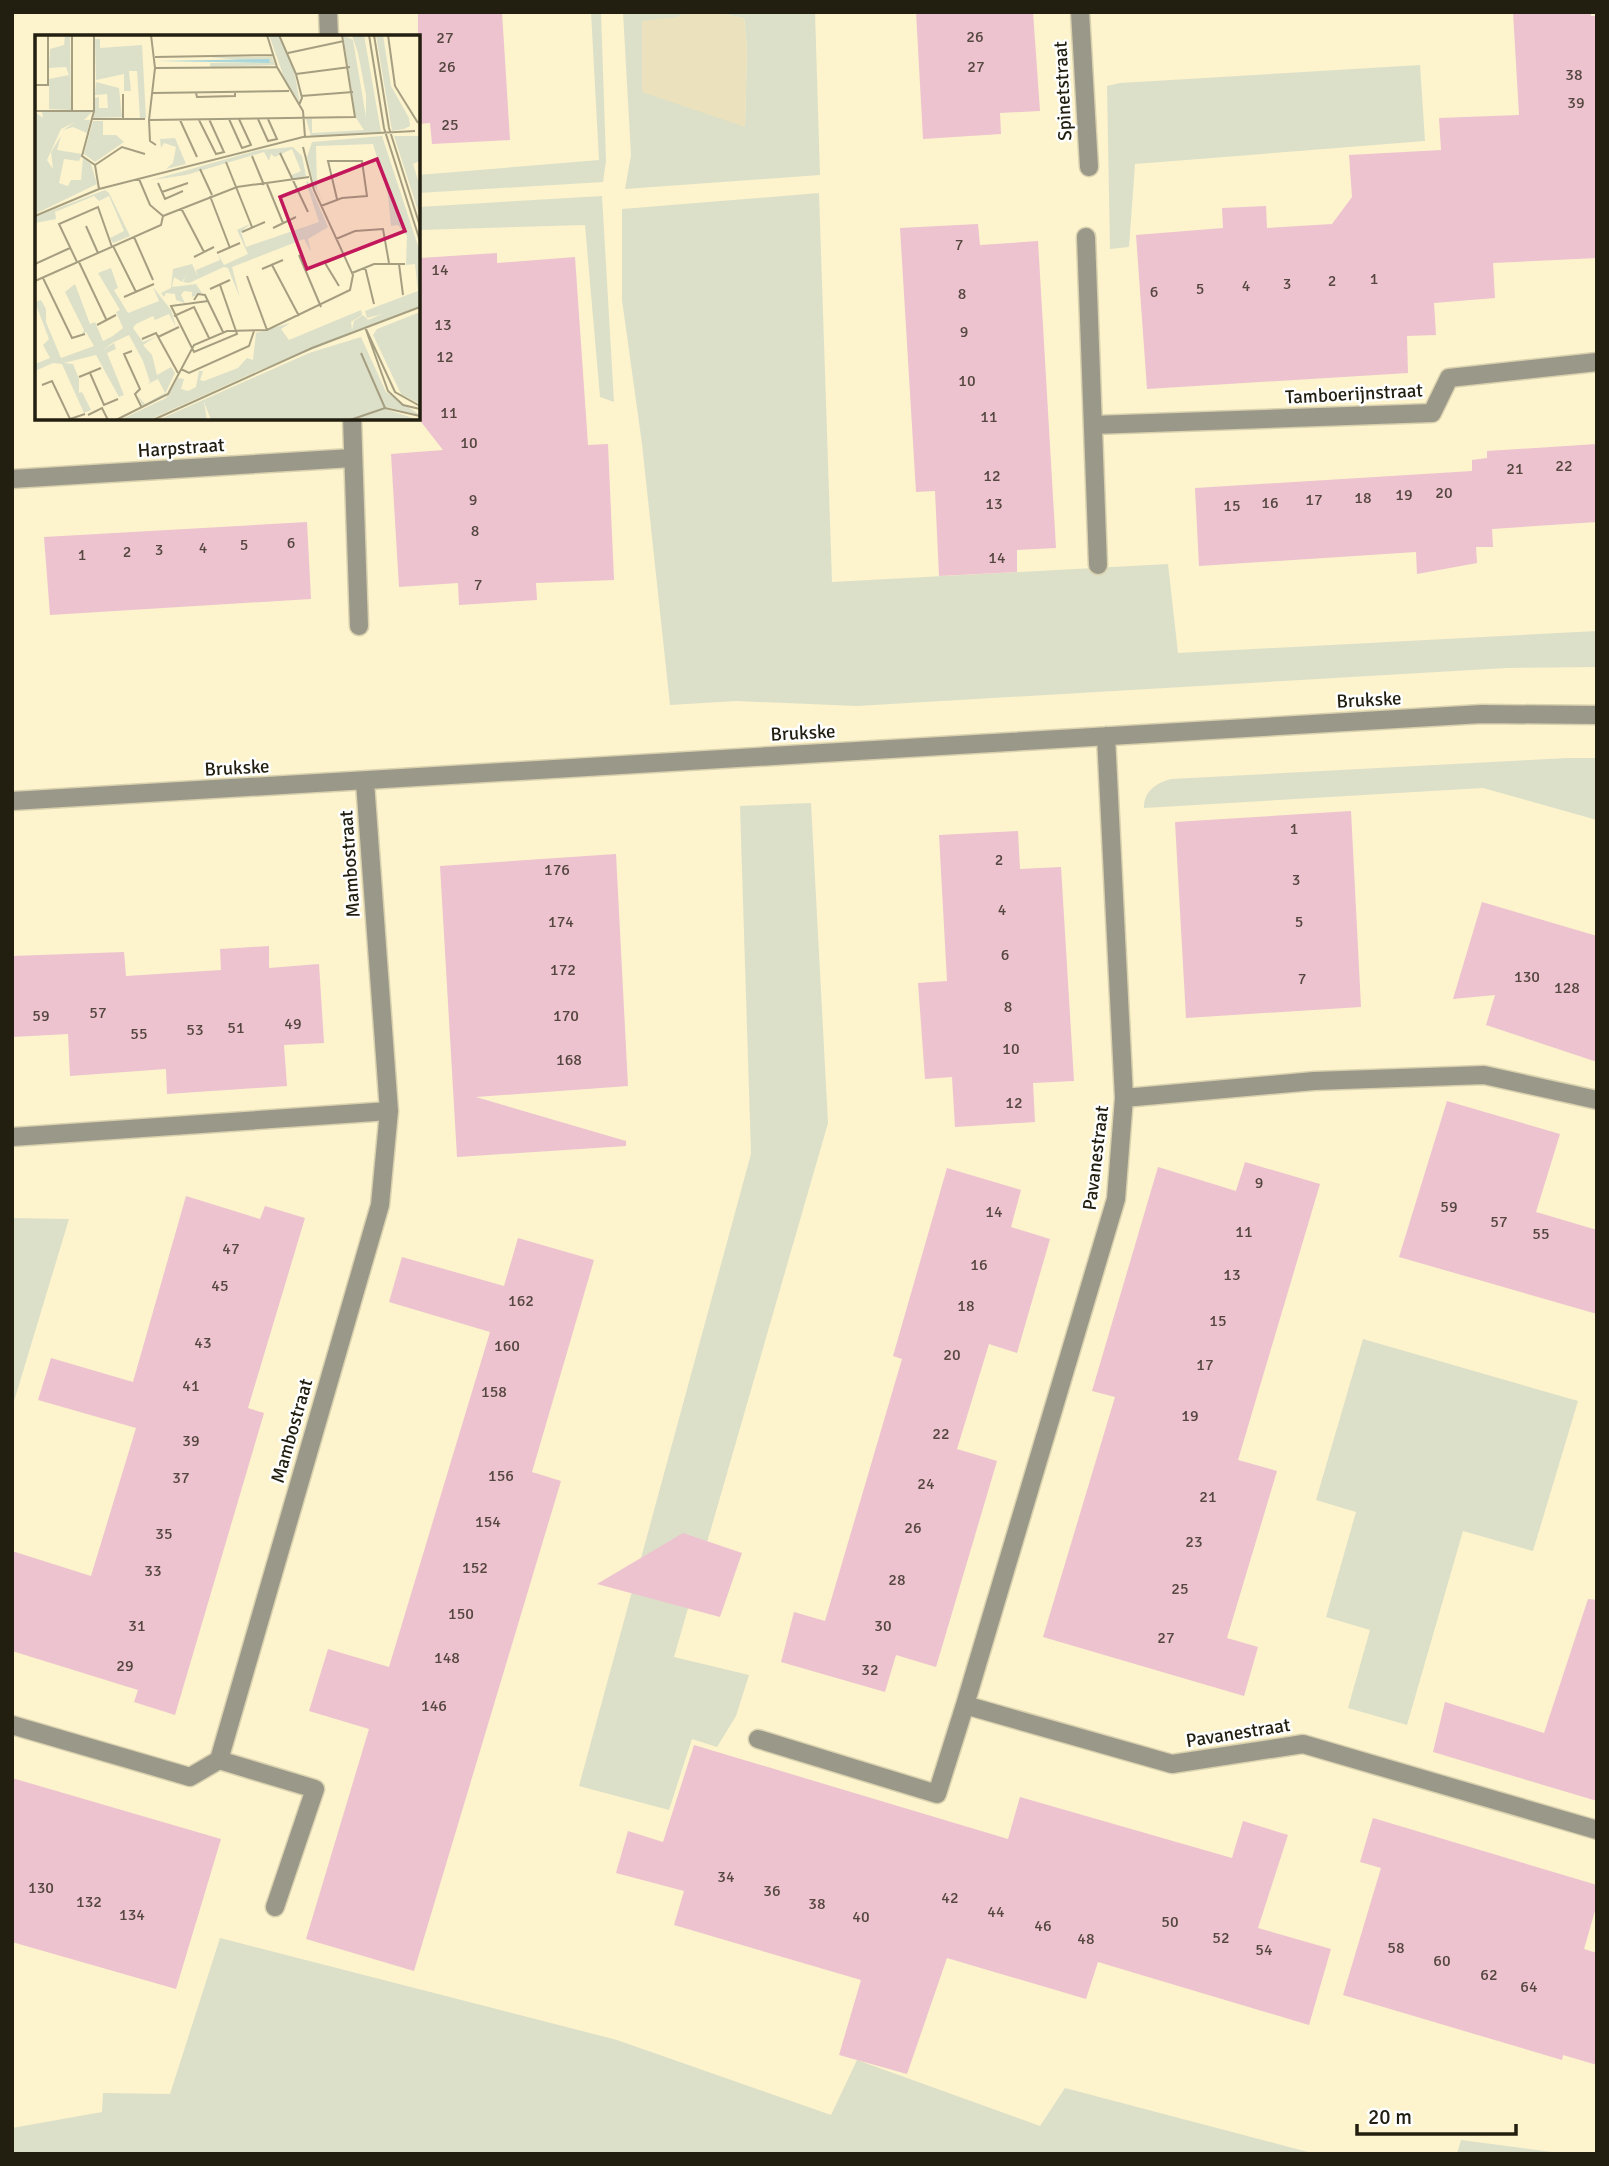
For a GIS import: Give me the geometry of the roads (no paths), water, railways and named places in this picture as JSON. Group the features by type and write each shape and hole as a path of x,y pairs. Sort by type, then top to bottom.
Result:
{"street":[{"path":"328,12 329,35"},
{"name":"Spinetstraat","path":"1080,12 1089,167"},
{"path":"1086,237 1098,565"},
{"name":"Tamboerijnstraat","path":"1093,425 1432,413 1449,378 1597,362"},
{"path":"352,420 359,626"},
{"name":"Harpstraat","path":"12,480 352,458"},
{"name":"Brukske","path":"12,801 1482,714 1597,715"},
{"name":"Pavanestraat","path":"758,1739 937,1794 1116,1199 1124,1098 1106,736"},
{"name":"Mambostraat","path":"219,1760 380,1205 389,1111 365,782"},
{"name":"Pavanestraat","path":"1124,1098 1314,1081 1484,1074 1597,1100"},
{"path":"12,1137 389,1111"},
{"name":"Pavanestraat","path":"965,1705 1172,1763 1303,1744 1597,1830"},
{"path":"12,1725 190,1777 219,1760 316,1789 275,1907"}]}
